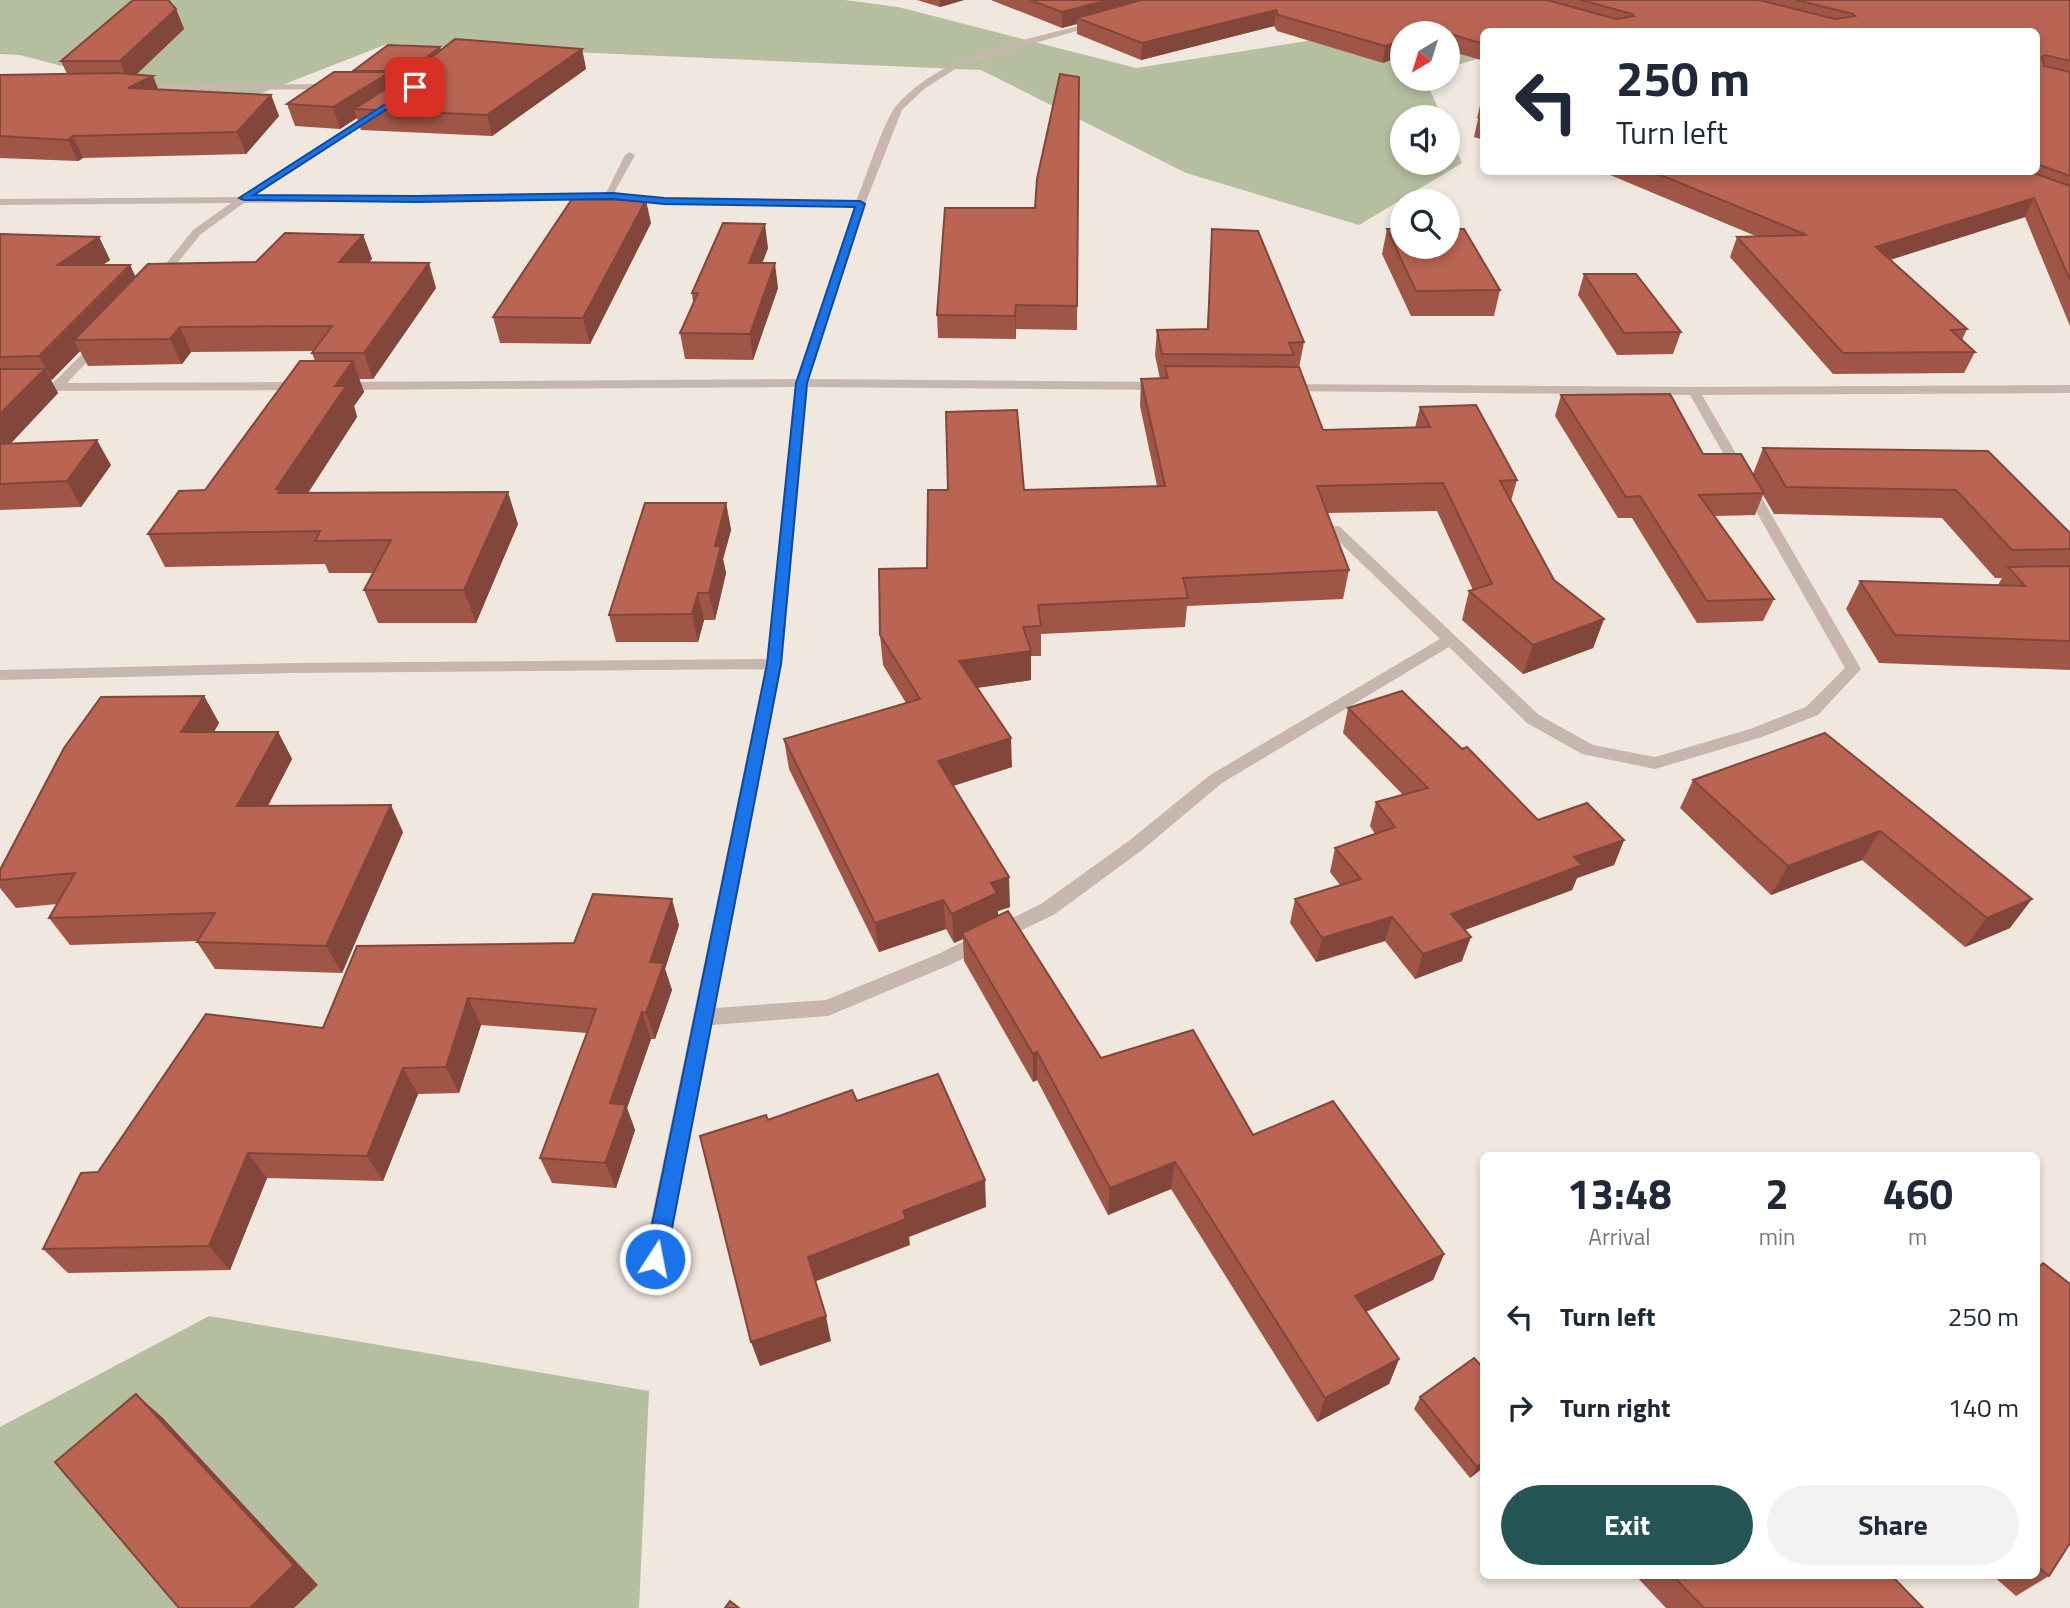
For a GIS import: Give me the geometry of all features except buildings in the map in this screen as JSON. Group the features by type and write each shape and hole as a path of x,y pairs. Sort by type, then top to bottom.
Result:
{"street":[{"path":"655,1259 774,664 802,383 860,204 898,109 940,73 960,62 1116,19"},
{"path":"120,88 348,87"},
{"path":"152,286 197,232 244,198 392,102"},
{"path":"613,196 610,191 629,155"},
{"path":"0,202 613,196 664,201 860,204"},
{"path":"56,387 110,333"},
{"path":"0,387 802,383 1173,386"},
{"path":"1269,386 1694,391 2070,389"},
{"path":"1334,529 1533,719 1588,750 1655,763 1756,733 1812,711 1853,669 1694,391"},
{"path":"704,1017 828,1008 945,960 1048,909 1136,845 1216,779 1450,640"},
{"path":"0,675 291,668 774,664"}],"green space":[{"path":"0,0 845,0 898,7 1136,68 1307,41 1390,23 1390,91 1430,91 1437,105 1390,105 1390,175 1442,175 1419,189 1390,189 1390,206 1359,225 1186,173 981,70 387,44 223,108 20,55 0,54"},
{"path":"1467,6 1481,28 1480,58 1460,64 1460,21 1398,21"},
{"path":"209,1316 649,1391 639,1608 0,1608 0,1427"}],"route":[{"path":"415,87 244,198 613,196 664,201 860,204 802,383 774,664 655,1259"}]}
